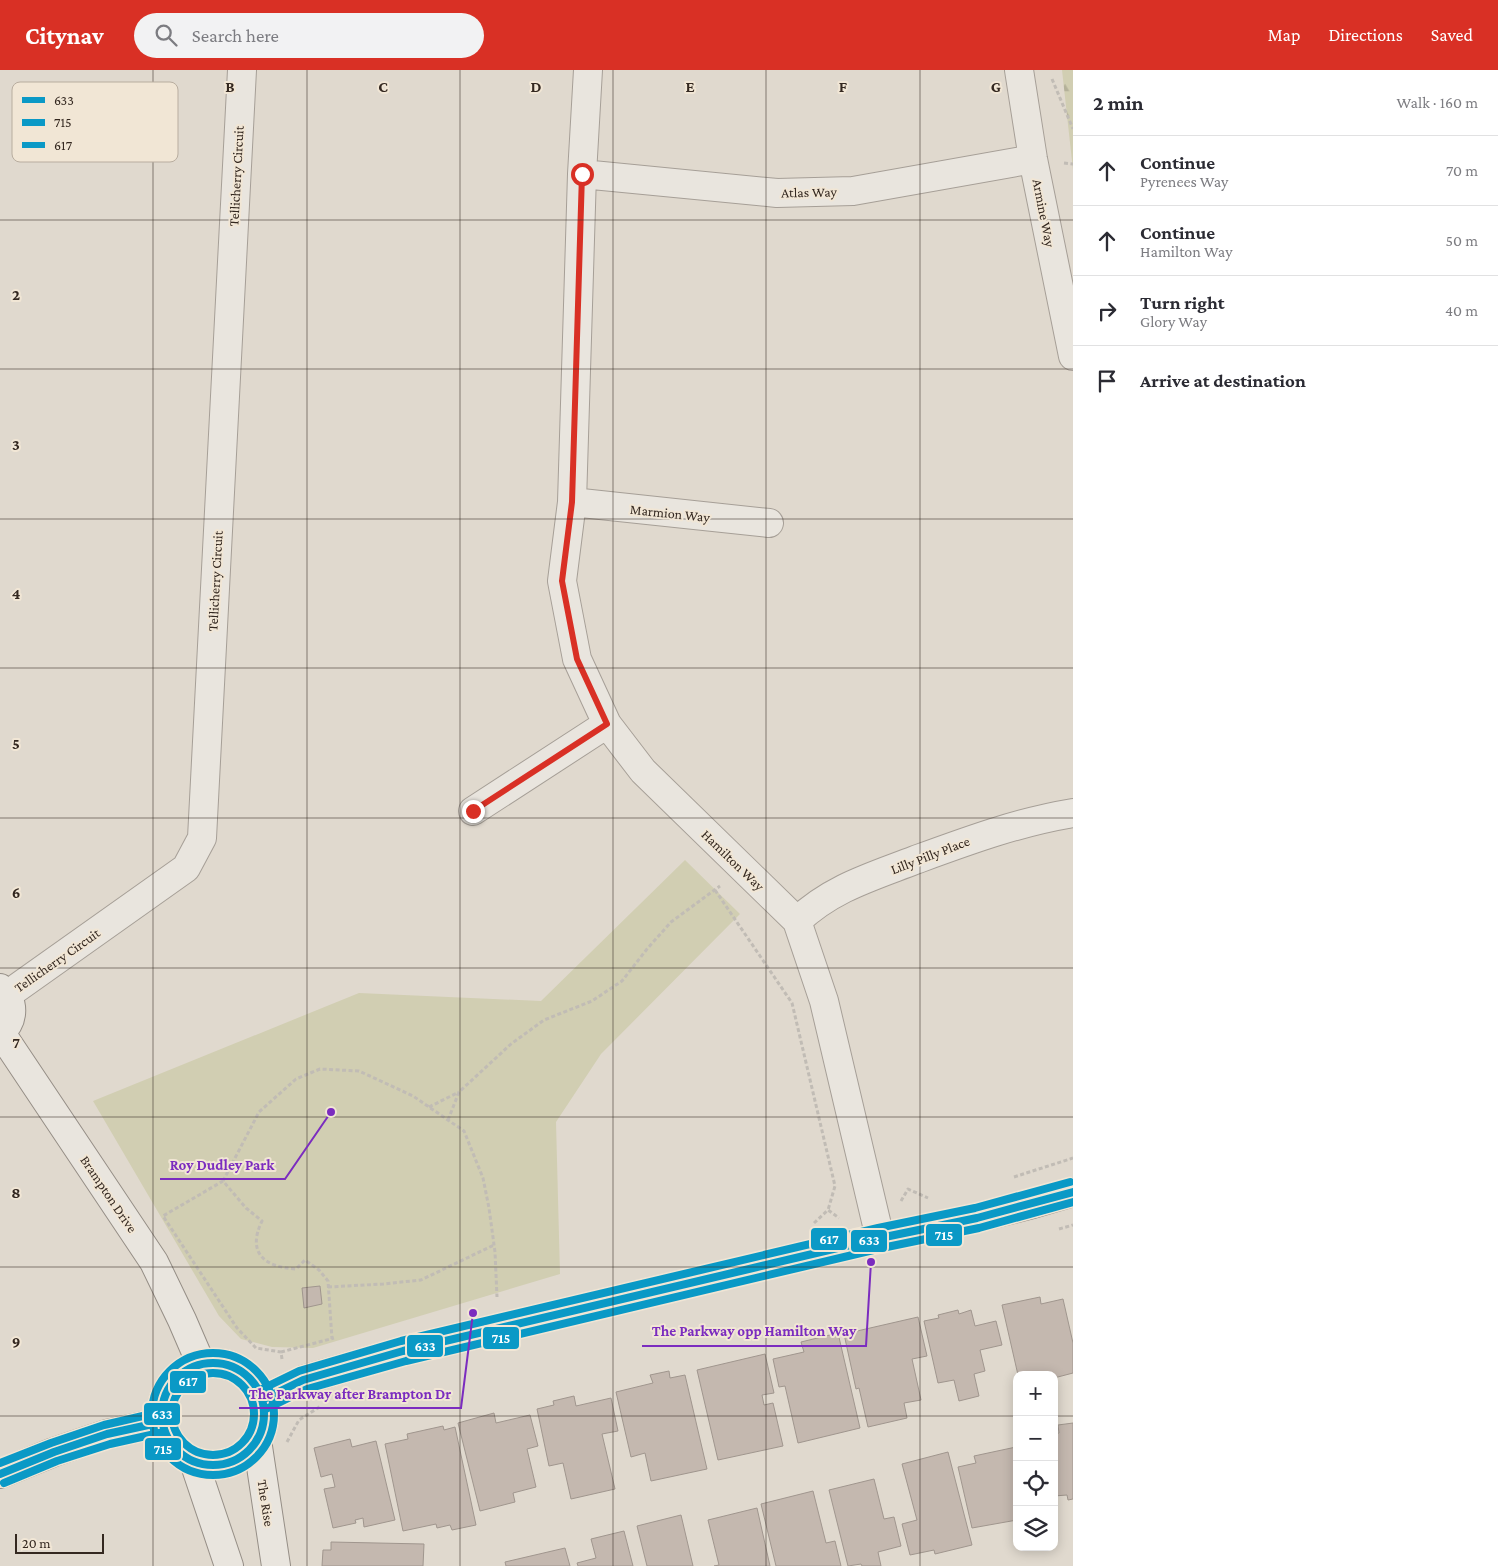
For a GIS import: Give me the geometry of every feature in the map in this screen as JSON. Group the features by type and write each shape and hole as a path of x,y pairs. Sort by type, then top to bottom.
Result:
{"street":[{"name":"Tellicherry Circuit","path":"4,991 186,868 202,838 242,70"},
{"name":"Hamilton Way","path":"588,70 582,174 572,502 562,581 577,659 607,724 643,771 797,922 824,1001 880,1238"},
{"name":"Armine Way","path":"1019,70 1033,158 1073,356"},
{"name":"Atlas Way","path":"582,174 777,193 853,191 1033,158"},
{"name":"Marmion Way","path":"572,502 769,523"},
{"path":"473,811 607,724"},
{"name":"Lilly Pilly Place","path":"797,922 812,908 846,886 975,837 1044,818 1073,813"},
{"path":"0,1033 6,1027 12,1011 4,991"},
{"name":"Brampton Drive","path":"0,1033 154,1262 201,1364"},
{"path":"262,1400 303,1380 404,1351 880,1238 977,1218 1073,1192"},
{"path":"216,1363 231,1367 245,1374 255,1386 262,1400 264,1413 262,1427 257,1440 249,1451 237,1460 223,1465 208,1466 182,1456 172,1446 162,1422 162,1407 166,1392 186,1370 201,1364 216,1363"},
{"path":"0,1474 54,1452 108,1434 162,1422"},
{"name":"The Rise","path":"257,1440 276,1566"},
{"path":"194,1462 229,1566"}],"path":[{"path":"1052,77 1073,129"},
{"path":"428,1107 458,1092 511,1044 544,1020 592,1001 622,981 671,922 714,890 740,867"},
{"path":"714,890 792,1003 835,1186 828,1210"},
{"path":"299,1420 287,1388 281,1352 256,1348 237,1328 163,1216 224,1181 259,1112 296,1079 320,1069 359,1071 413,1096 464,1131 483,1178 494,1246 497,1297"},
{"path":"448,1120 458,1092"},
{"path":"224,1181 246,1208 262,1220 256,1233 256,1249 265,1261 280,1268 296,1269 305,1260 319,1270 328,1280 332,1339"},
{"path":"1054,1230 1073,1226"},
{"path":"328,1287 421,1280 494,1246"},
{"path":"286,1444 299,1420 326,1403"}],"green space":[{"path":"1062,70 1073,70 1073,170"},
{"path":"685,860 740,914 601,1054 556,1122 560,1274 313,1348 272,1347 241,1339 219,1316 93,1101 359,993 541,1001"}],"building":[{"path":"320,1286 322,1304 304,1308 302,1288"},
{"path":"1040,1297 1041,1304 1063,1299 1073,1343 1073,1373 1058,1377 1058,1371 1017,1371 1002,1305"},
{"path":"958,1310 959,1314 971,1310 975,1326 996,1321 1002,1345 980,1350 985,1371 974,1374 979,1396 959,1401 954,1380 938,1383 924,1321 939,1318 938,1315"},
{"path":"918,1317 927,1356 912,1359 921,1400 904,1403 907,1418 868,1427 859,1388 856,1389 844,1334"},
{"path":"838,1333 860,1428 798,1443 785,1386 779,1387 773,1359 804,1352 801,1342"},
{"path":"765,1354 774,1393 762,1395 764,1405 773,1403 783,1446 718,1460 697,1370"},
{"path":"669,1371 670,1378 685,1375 707,1469 651,1481 645,1453 631,1457 616,1392 653,1383 650,1375"},
{"path":"574,1396 576,1406 611,1398 618,1431 602,1434 615,1489 571,1499 563,1463 549,1466 537,1409 554,1405 553,1401"},
{"path":"494,1413 496,1423 530,1415 538,1446 527,1449 536,1487 513,1493 515,1502 480,1511 458,1423"},
{"path":"1073,1423 1073,1499 1068,1500 1067,1495 1058,1496 1058,1425"},
{"path":"443,1426 444,1430 455,1427 476,1525 452,1530 450,1525 437,1528 436,1524 403,1531 385,1444 408,1439 407,1434"},
{"path":"350,1439 352,1447 376,1441 395,1520 364,1527 363,1518 355,1520 356,1523 333,1528 324,1489 335,1487 332,1474 321,1477 314,1448"},
{"path":"1013,1448 1013,1521 972,1528 958,1467 976,1463 974,1456"},
{"path":"948,1452 972,1545 935,1554 934,1550 910,1555 902,1524 917,1520 902,1464"},
{"path":"874,1479 884,1519 894,1517 901,1546 878,1552 881,1566 862,1566 861,1564 848,1566 829,1490"},
{"path":"813,1491 826,1543 835,1541 841,1566 776,1566 761,1504"},
{"path":"757,1508 770,1566 714,1566 719,1565 708,1520"},
{"path":"681,1515 693,1566 647,1566 637,1526"},
{"path":"624,1531 633,1566 578,1566 577,1563 596,1558 591,1539"},
{"path":"331,1542 424,1544 423,1566 322,1566 323,1550 331,1550"},
{"path":"565,1548 570,1566 506,1566 505,1562"}],"transit line":[{"name":"617","path":"258,1391 299,1371 401,1341 878,1228 975,1208 1070,1182"},
{"name":"633","path":"262,1400 303,1380 403,1351 880,1238 977,1218 1073,1192"},
{"name":"715","path":"266,1409 307,1389 406,1361 882,1248 979,1228 1073,1202"},
{"name":"715","path":"213,1353 225,1354 236,1358 247,1363 256,1371 264,1380 269,1391 273,1402 274,1414 273,1426 269,1437 264,1448 256,1457 247,1465 236,1470 225,1474 213,1475 201,1474 190,1470 179,1465 170,1457 162,1448 157,1437 153,1426 152,1414 153,1402 157,1391 162,1380 170,1371 179,1363 190,1358 201,1354 213,1353"},
{"name":"633","path":"213,1363 232,1367 249,1378 260,1395 264,1414 260,1433 249,1450 232,1461 213,1465 194,1461 177,1450 166,1433 162,1414 166,1395 177,1378 194,1367 213,1363"},
{"name":"617","path":"213,1373 229,1376 242,1385 251,1398 254,1414 251,1430 242,1443 229,1452 213,1455 197,1452 184,1443 175,1430 172,1414 175,1398 184,1385 197,1376 213,1373"},
{"name":"617","path":"0,1463 104,1425 160,1412"},
{"name":"633","path":"0,1474 54,1452 107,1434 162,1422"},
{"name":"715","path":"4,1483 57,1461 110,1444 164,1432"}],"place":[{"name":"Roy Dudley Park","path":"331,1112"},
{"name":"The Parkway opp Hamilton Way","path":"871,1262"},
{"name":"The Parkway after Brampton Dr","path":"473,1313"}],"route":[{"path":"473,811 607,724 577,659 562,581 572,502 582,174"}]}
